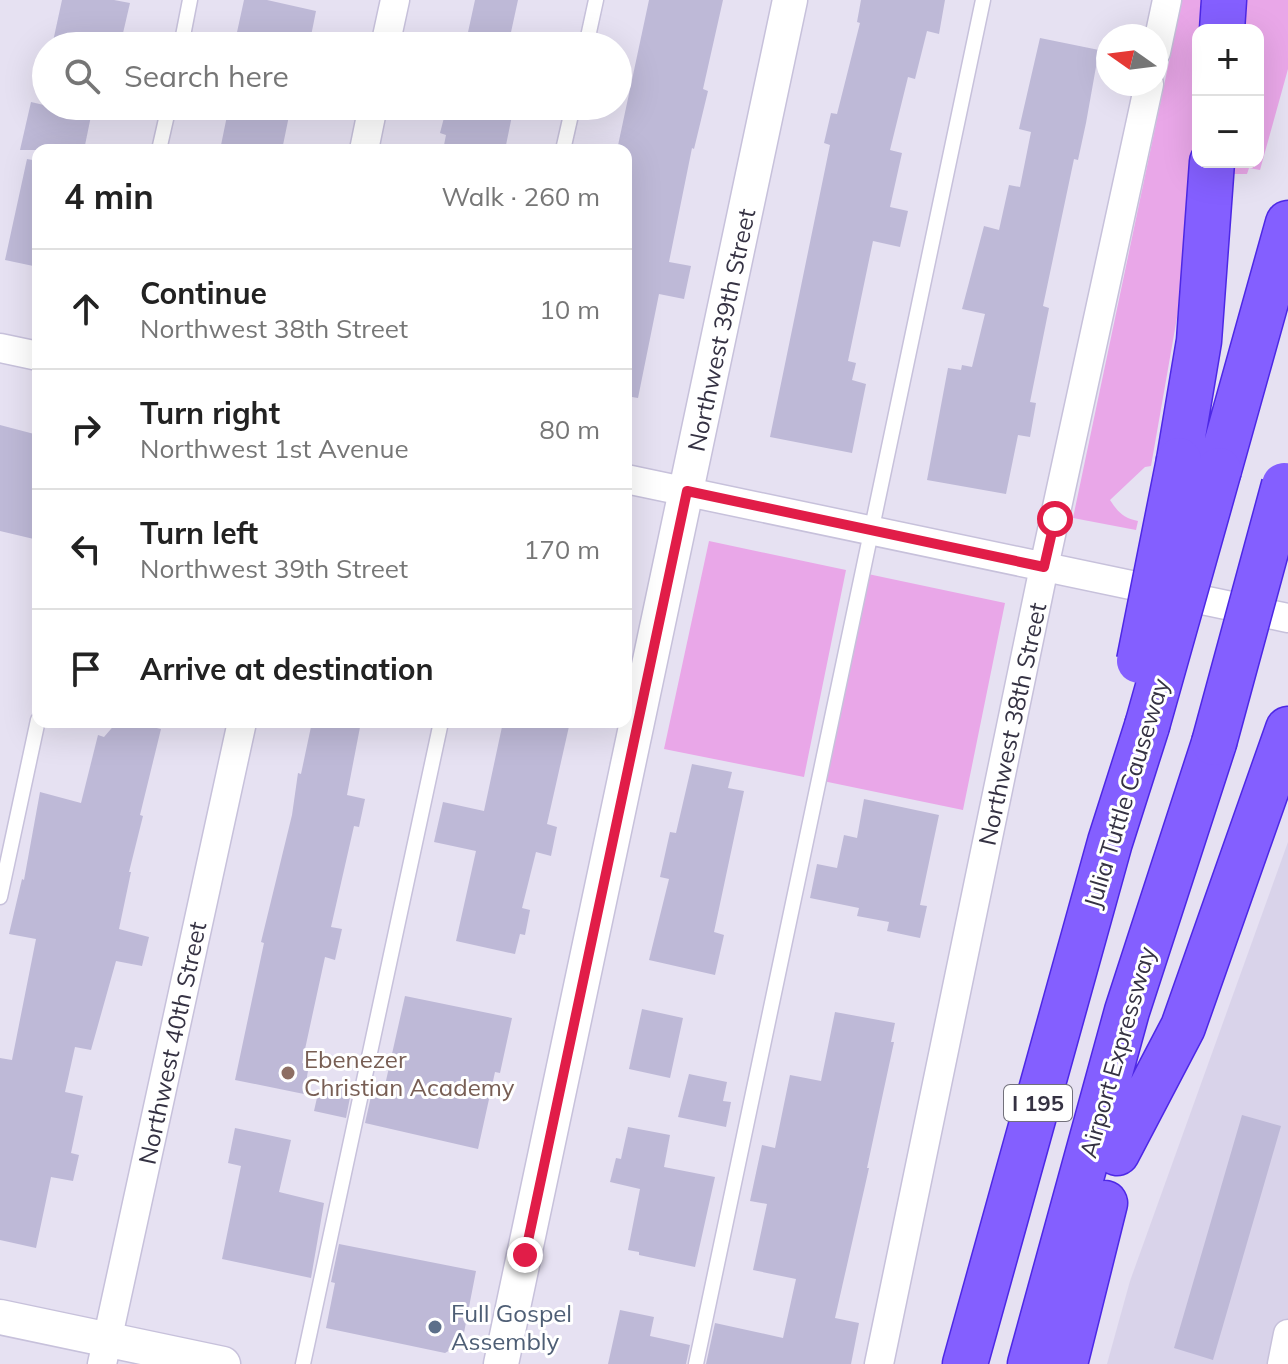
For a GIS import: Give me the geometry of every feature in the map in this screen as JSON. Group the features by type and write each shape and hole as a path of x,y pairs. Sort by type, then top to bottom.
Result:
{"highway":[{"path":"1222,24 1224,0"},
{"path":"1199,465 1199,341 1212,168"},
{"name":"Julia Tuttle Causeway","path":"965,1364 1110,842 1199,465 1288,223"},
{"path":"1065,1364 1150,1024 1214,743 1286,478"},
{"path":"1117,1153 1183,1027 1284,741"},
{"name":"Airport Expressway","path":"1030,1364 1127,1011 1214,743"}],"street":[{"path":"388,32 395,0"},
{"name":"Northwest 39th Street","path":"501,1364 790,0"},
{"path":"1162,24 1167,0"},
{"name":"Northwest 38th Street","path":"879,1364 1044,567 1146,96"},
{"path":"365,144 370,120"},
{"path":"0,348 32,355"},
{"path":"632,480 1288,618"},
{"name":"Northwest 40th Street","path":"105,1352 241,728"},
{"path":"0,1317 105,1352 223,1364"},
{"path":"1282,1364 1288,1334"}],"lane":[{"path":"184,32 190,0"},
{"path":"589,32 596,0"},
{"path":"696,1364 983,0"},
{"path":"160,144 166,120"},
{"path":"564,144 570,120"},
{"path":"0,897 36,728"},
{"path":"303,1364 440,728"}],"shaded area":[{"path":"1182,0 1204,0 1202,24 1192,24 1194,168 1189,249 1151,466 1145,467 1110,500 1121,514 1138,521 1136,530 1073,518 1162,96 1168,96 1168,67"},
{"path":"1239,0 1288,0 1288,69 1264,156 1264,24 1237,24"},
{"path":"1228,168 1249,168 1247,174 1227,174"},
{"path":"709,541 846,570 804,777 664,749"},
{"path":"868,574 1005,603 963,810 823,781"},
{"path":"1288,842 1288,1364 1107,1364 1130,1281"}],"building":[{"path":"62,0 130,3 123,32 55,32"},
{"path":"244,0 267,0 316,11 312,32 237,32"},
{"path":"475,0 518,0 511,32 468,32"},
{"path":"649,0 723,0 703,89 708,91 692,148 669,262 691,266 684,299 659,294 638,398 632,397 632,144 618,144 623,120 632,120 632,80"},
{"path":"861,0 945,0 939,34 927,31 915,79 908,77 890,150 902,153 890,207 908,211 900,247 873,241 848,361 856,363 852,380 866,384 852,453 770,437 830,145 824,143 831,113 837,114 860,23 857,22"},
{"path":"1040,38 1096,49 1086,123 1078,160 1074,159 1043,306 1049,308 1030,402 1036,403 1030,437 1018,435 1006,494 927,480 948,368 961,370 962,365 972,367 985,314 962,309 984,226 999,230 1009,185 1020,187 1031,132 1019,129"},
{"path":"31,102 32,120 90,120 85,144 32,144 32,150 20,150"},
{"path":"226,120 288,120 283,144 221,144"},
{"path":"443,120 511,120 506,144 444,144 446,135 440,133"},
{"path":"27,159 32,160 32,266 5,260"},
{"path":"0,425 32,433 32,539 0,531"},
{"path":"112,728 161,729 140,815 143,816 119,929 149,937 142,966 116,961 91,1050 75,1047 65,1092 83,1096 71,1153 79,1155 73,1181 51,1177 36,1248 0,1240 0,1058 12,1060 36,939 9,934 24,880 40,792 81,803 98,735 104,737"},
{"path":"311,728 360,728 347,795 365,799 359,827 354,826 331,927 342,929 335,960 325,957 302,1063 309,1065 304,1094 235,1080 264,943 261,942 292,815 298,773 301,774"},
{"path":"502,728 569,728 547,824 557,827 551,856 536,852 522,908 530,910 525,935 520,934 515,954 456,941 476,851 434,842 443,802 484,811"},
{"path":"692,764 732,772 728,788 744,791 714,932 724,935 715,975 649,960 669,879 660,877 670,832 676,833"},
{"path":"864,799 939,815 920,905 927,906 920,938 887,931 889,922 857,916 859,908 810,898 817,864 837,868 844,835 857,838"},
{"path":"405,996 512,1018 500,1073 495,1072 478,1149 365,1123 372,1092 383,1094"},
{"path":"642,1009 683,1018 670,1078 629,1069"},
{"path":"835,1012 895,1023 869,1168 835,1318 859,1323 851,1364 706,1364 715,1323 783,1338 796,1279 753,1270 767,1204 750,1201 762,1145 775,1148 790,1075 821,1081"},
{"path":"689,1074 727,1082 723,1101 731,1102 726,1127 678,1117"},
{"path":"321,1080 352,1087 346,1118 314,1111"},
{"path":"1242,1115 1281,1126 1213,1360 1174,1348"},
{"path":"628,1127 670,1135 664,1167 715,1177 695,1267 628,1250 640,1189 610,1182 616,1158 621,1159"},
{"path":"235,1128 291,1140 279,1192 324,1203 311,1278 222,1259 241,1166 228,1163"},
{"path":"339,1244 476,1271 462,1343 445,1353 326,1328"},
{"path":"620,1310 654,1317 650,1336 690,1345 686,1364 608,1364"}],"place":[{"name":"Ebenezer Christian Academy","path":"288,1073"},
{"name":"Full Gospel Assembly","path":"435,1327"}],"route":[{"path":"525,1255 687,491 1044,567 1055,519"}]}
